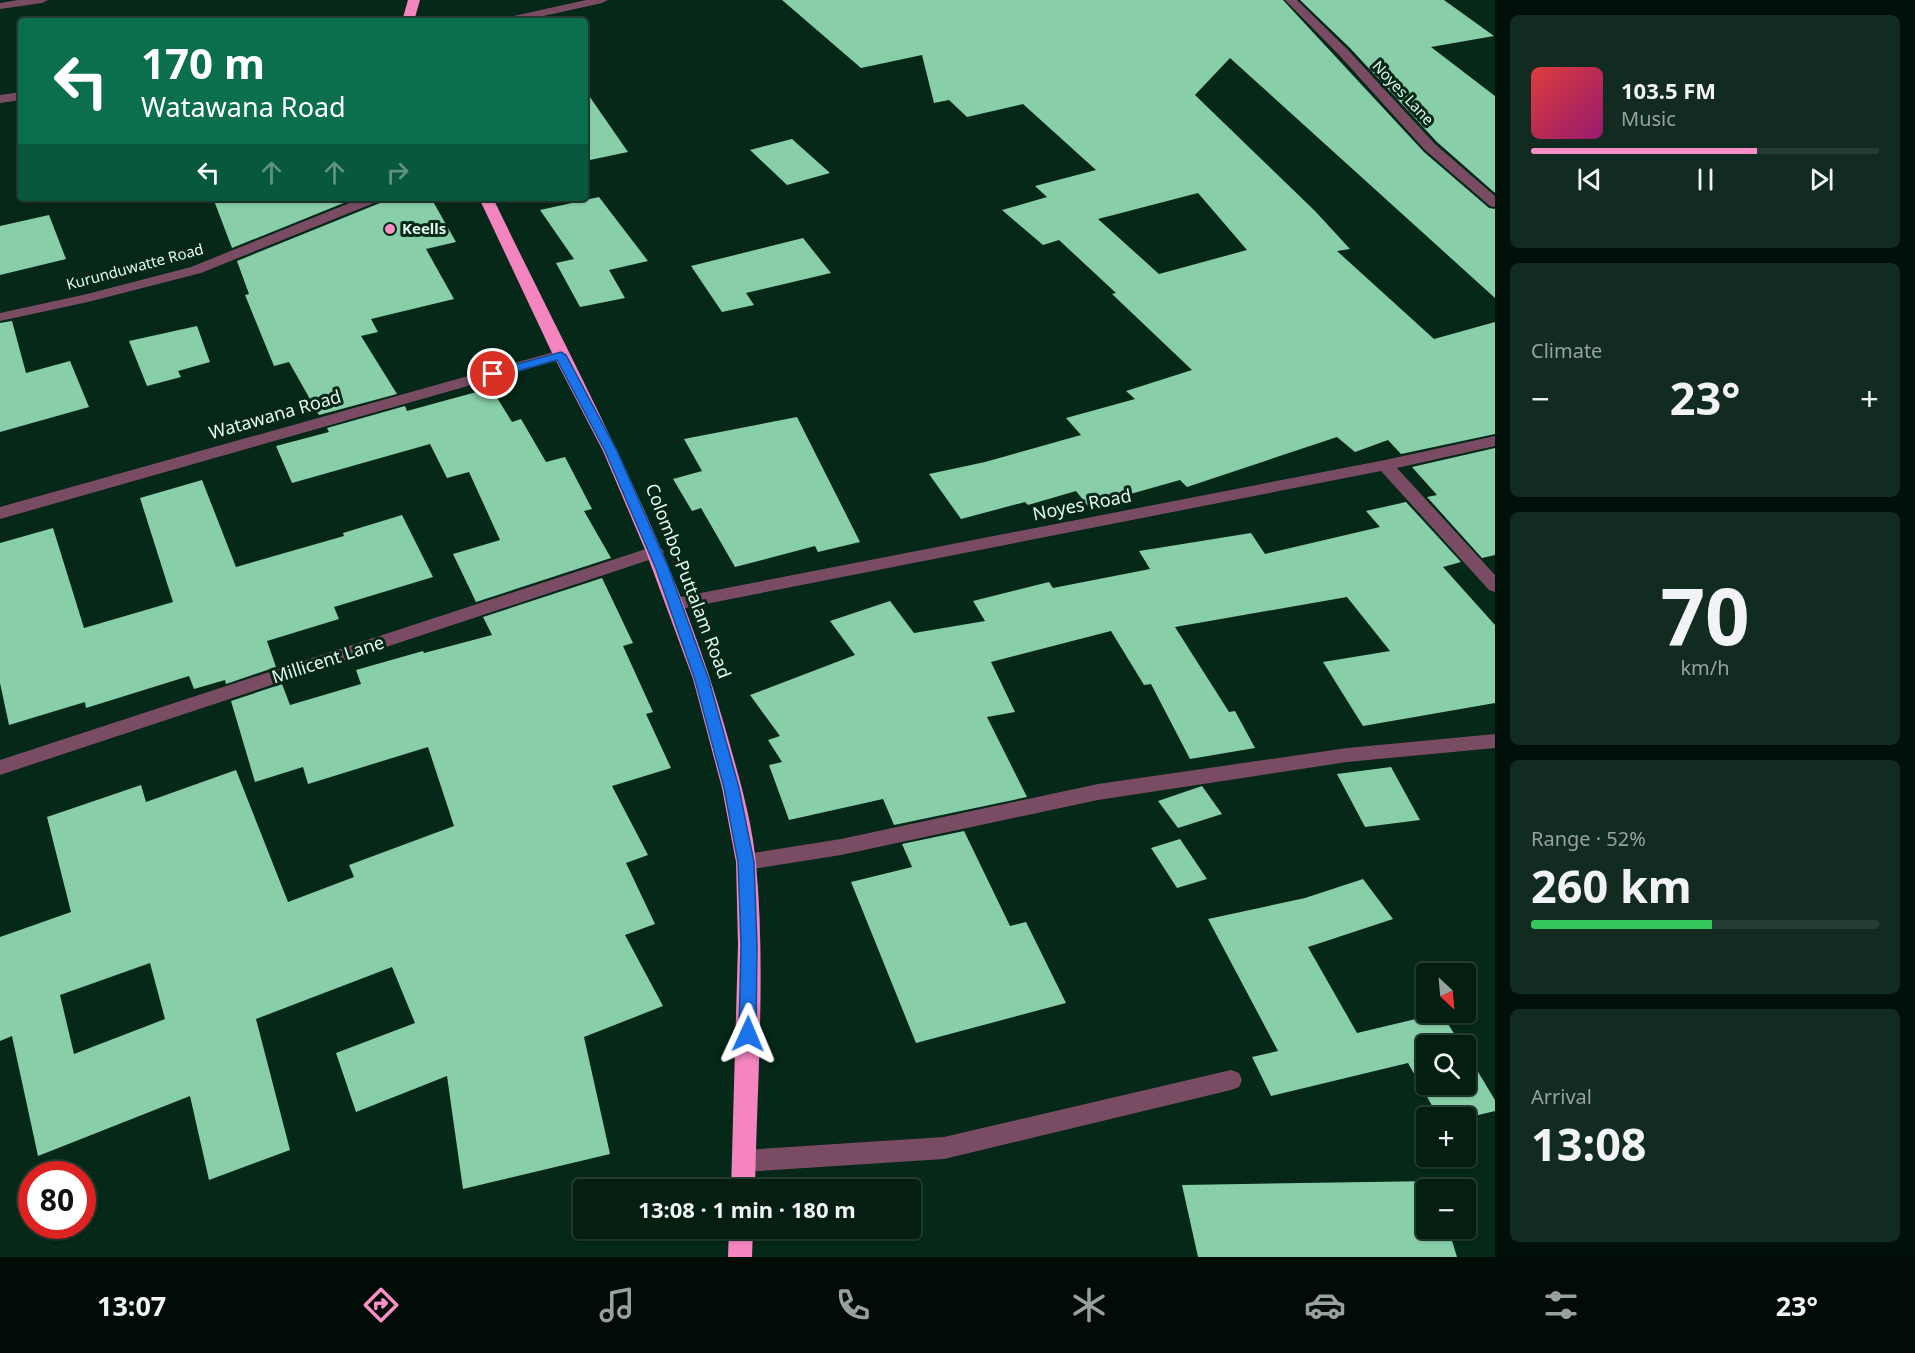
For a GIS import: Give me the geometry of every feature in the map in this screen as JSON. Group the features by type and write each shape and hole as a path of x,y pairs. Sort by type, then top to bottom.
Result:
{"highway":[{"path":"409,18 414,0"},
{"name":"Colombo-Puttalam Road","path":"487,201 561,355 611,451 655,552 702,680 732,788 746,862 749,945 743,1179"},
{"path":"740,1257 741,1239"}],"street":[{"path":"0,6 42,0"},
{"path":"519,18 602,0"},
{"name":"Noyes Lane","path":"1291,0 1344,53 1430,147 1495,203"},
{"path":"0,99 18,96"},
{"name":"Kurunduwatte Road","path":"0,317 88,298 196,270 368,201"},
{"name":"Watawana Road","path":"0,513 561,355"},
{"name":"Noyes Road","path":"675,604 1384,465 1495,441"},
{"path":"1384,465 1495,586"},
{"name":"Millicent Lane","path":"0,768 655,552"},
{"path":"746,862 841,848 1098,792 1347,755 1495,741"},
{"path":"744,1161 944,1148 1231,1080"}],"building":[{"path":"782,0 1283,0 1424,152 1489,208 1495,209 1495,298 1230,58 1195,95 1315,211 1350,249 1337,251 1434,339 1495,322 1495,434 1401,454 1388,440 1355,452 1337,437 1187,487 1180,480 1088,506 1076,491 1028,505 1025,502 961,519 929,474 985,462 1081,435 1066,418 1135,399 1126,391 1192,370 1112,294 1116,293 1059,240 1043,245 1002,210 1047,197 1035,186 1096,170 1023,104 967,117 949,100 934,103 922,55 861,68","holes":["1198,193 1247,250 1159,274 1098,219"]},
{"path":"1300,0 1444,0 1494,36 1431,47 1495,96 1495,193 1437,142 1350,48"},
{"path":"588,94 628,152 588,160"},
{"path":"792,139 830,173 787,185 750,150"},
{"path":"599,197 648,261 609,270 625,298 580,307 556,263 574,259 540,210"},
{"path":"214,201 349,201 232,248"},
{"path":"381,201 433,201 456,242 426,249 454,299 371,319 378,332 361,336 397,394 319,415 289,362 274,366 245,295 249,294 237,261"},
{"path":"49,215 66,259 0,275 0,226"},
{"path":"803,238 831,273 746,293 754,305 722,312 691,266"},
{"path":"12,321 26,373 70,361 89,407 0,432 0,323"},
{"path":"197,326 210,362 178,371 181,377 147,386 129,341"},
{"path":"491,388 512,422 521,419 546,462 565,457 592,509 584,511 611,558 476,602 453,554 500,540 469,472 447,478 430,444 292,483 276,446 329,432 327,428 405,406 407,411"},
{"path":"797,417 860,542 818,552 815,546 735,567 701,508 692,511 673,479 702,471 684,439"},
{"path":"1495,448 1495,555 1482,558 1427,497 1437,495 1412,467"},
{"path":"202,480 236,567 344,536 343,533 402,515 433,577 334,607 339,619 267,641 276,667 226,684 225,680 194,689 189,676 86,708 85,702 9,725 0,683 0,543 53,528 84,628 173,602 140,498"},
{"path":"1406,502 1461,562 1443,567 1495,625 1495,703 1363,726 1323,662 1390,651 1347,597 1175,627 1229,712 1235,711 1255,748 1190,759 1151,684 1144,685 1111,631 991,662 1015,712 987,717 1027,797 894,825 883,799 789,820 769,765 782,762 768,740 780,736 750,695 855,655 830,621 890,601 914,633 985,621 973,601 1049,582 1053,588 1150,569 1139,551 1251,533 1265,554 1380,527 1366,511"},
{"path":"602,578 633,643 623,646 653,712 646,714 671,768 612,786 648,855 626,863 655,924 625,935 663,1006 584,1037 610,1154 463,1189 447,1076 356,1112 336,1053 415,1023 392,967 256,1019 290,1150 209,1180 190,1096 38,1156 12,1036 0,1041 0,937 71,912 47,817 141,785 146,802 236,770 288,902 354,877 349,865 454,826 428,747 308,784 303,767 255,782 231,701 282,684 290,705 361,684 356,670 492,635 483,617","holes":["150,963 165,1019 74,1054 60,995"]},
{"path":"1391,767 1420,820 1365,827 1337,774"},
{"path":"1202,786 1222,814 1178,828 1158,801"},
{"path":"964,831 1010,926 1026,922 1066,1003 916,1043 851,882 912,867 902,844"},
{"path":"1180,839 1207,879 1177,888 1151,848"},
{"path":"1363,879 1393,919 1308,947 1357,1033 1416,1019 1416,1023 1447,1023 1455,1035 1416,1035 1416,1077 1408,1063 1271,1096 1252,1057 1278,1051 1208,919 1305,898"},
{"path":"1476,1069 1495,1100 1495,1111 1476,1116 1476,1107 1433,1107 1426,1095 1476,1095"},
{"path":"1416,1181 1416,1239 1451,1239 1457,1257 1198,1257 1182,1185"}],"place":[{"name":"Keells","path":"390,229"}],"route":[{"path":"493,374 561,355 611,451 662,569 702,680 732,788 746,862 749,945 748,1034"}]}
